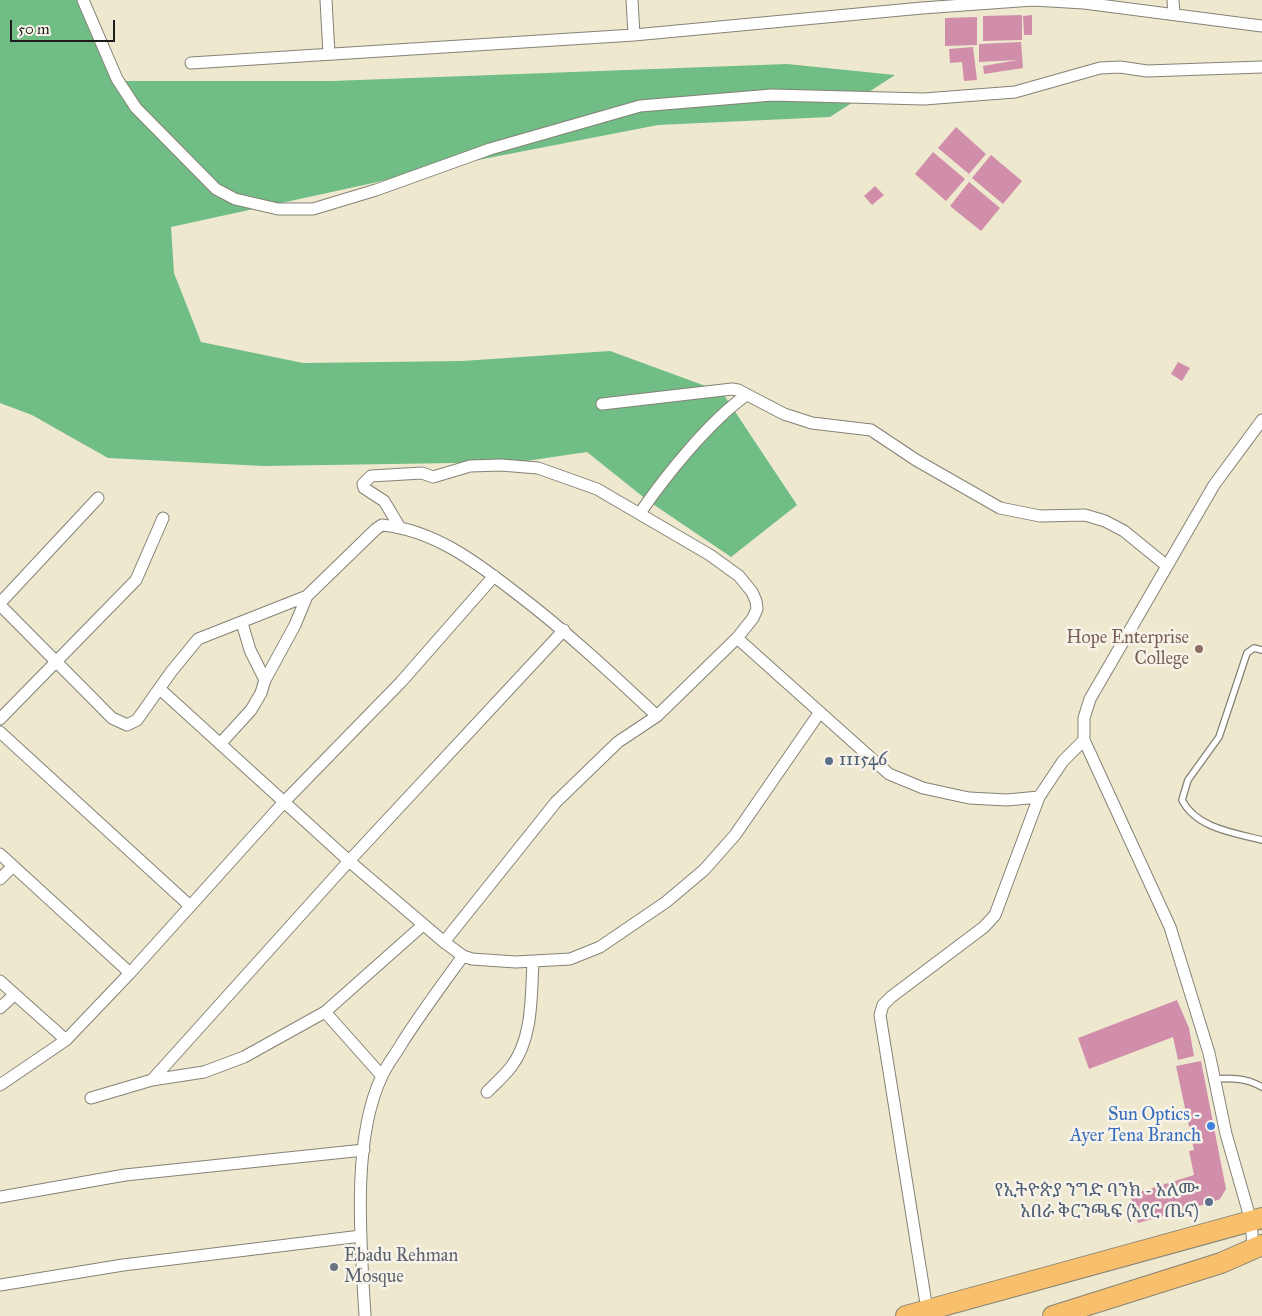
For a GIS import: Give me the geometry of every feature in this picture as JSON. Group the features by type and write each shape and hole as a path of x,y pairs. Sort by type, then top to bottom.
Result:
{"highway":[{"path":"906,1316 1256,1220"},
{"path":"1053,1316 1221,1263 1258,1246"}],"street":[{"path":"83,0 117,79 136,108 216,189 235,199 278,209 313,209 376,190 490,149 640,106 772,95 924,98 1015,92 1100,68 1120,66 1147,71 1262,67"},
{"path":"326,0 330,54"},
{"path":"632,0 634,35"},
{"path":"191,63 634,35 922,4 1033,0 1084,3 1262,26"},
{"path":"1173,0 1174,14"},
{"path":"602,404 732,389 784,414 812,423 871,430 901,451 1000,508 1040,516 1085,515 1105,521 1124,531 1167,566"},
{"path":"640,513 659,486 722,414 745,396"},
{"path":"1258,1246 1256,1220 1226,1134 1209,1054 1170,927 1084,740 1084,718 1090,699 1214,485 1262,420"},
{"path":"399,526 384,501 364,488 363,484 371,476 422,473 433,477 470,466 501,465 538,468 597,489 710,554 739,576 752,592 757,609 737,638 657,716 618,742 562,796 444,942"},
{"path":"98,498 0,604 55,662 112,718 121,723 127,725 137,720 161,690 171,672 198,639 307,596 382,525 399,526 436,540 468,556 564,630 657,716"},
{"path":"0,719 136,580 163,518"},
{"path":"0,1085 66,1040 284,802 401,682 494,576"},
{"path":"220,744 251,710 261,693 265,680 295,625 307,596"},
{"path":"242,623 250,650 265,680"},
{"path":"152,1080 349,861 564,630"},
{"path":"737,638 889,774 923,788 969,798 1007,800 1040,797"},
{"path":"161,690 349,861 423,925 463,956 483,960 534,962 570,959 600,947 666,902 704,870 735,835 820,712"},
{"path":"0,732 190,906"},
{"path":"927,1310 880,1015 883,1005 891,997 984,927 994,915 1040,797 1063,761 1084,740"},
{"path":"0,854 130,972"},
{"path":"0,879 13,866"},
{"path":"91,1098 152,1080 204,1072 244,1057 325,1012 423,925"},
{"path":"365,1316 361,1236 364,1150 368,1118 382,1076 424,1008 463,956"},
{"path":"487,1092 512,1066 522,1047 528,1023 534,962"},
{"path":"0,981 66,1040"},
{"path":"0,1008 14,995"},
{"path":"325,1012 382,1076"},
{"path":"0,1197 125,1175 364,1150"},
{"path":"0,1284 123,1265 361,1236"}],"lane":[{"path":"1262,650 1254,648 1247,653 1219,738 1188,780 1182,800 1197,819 1262,840"},
{"path":"1214,1079 1238,1078 1250,1080 1262,1087"}],"green space":[{"path":"0,0 80,0 121,81 332,81 787,64 895,75 830,117 658,125 483,159 171,227 174,273 201,342 303,363 462,361 610,351 722,392 797,505 731,557 647,500 587,452 519,462 263,466 108,458 32,415 0,403"}],"building":[{"path":"1022,15 1022,40 983,41 983,16"},
{"path":"1032,15 1032,35 1024,35 1023,16"},
{"path":"977,17 977,45 945,46 945,18"},
{"path":"1021,42 1023,68 984,74 983,66 1018,60 979,62 979,44"},
{"path":"973,47 977,80 964,81 962,62 950,63 949,49"},
{"path":"956,127 986,154 969,174 938,148"},
{"path":"933,152 965,179 946,201 915,174"},
{"path":"991,155 1022,181 1003,204 972,178"},
{"path":"969,182 1000,208 981,231 950,206"},
{"path":"875,186 884,195 872,205 864,196"},
{"path":"1178,362 1190,368 1182,381 1171,374"},
{"path":"1177,1000 1189,1028 1194,1056 1178,1060 1173,1037 1089,1069 1078,1038"},
{"path":"1201,1061 1226,1189 1220,1199 1210,1203 1138,1223 1130,1195 1194,1175 1189,1151 1194,1150 1176,1066"}],"place":[{"name":"Hope Enterprise College","path":"1199,649"},
{"name":"111546","path":"829,761"},
{"name":"Sun Optics - Ayer Tena Branch","path":"1211,1126"},
{"name":"የኢትዮጵያ ንግድ ባንክ - አለሙ አበራ ቅርንጫፍ (አየር ጤና)","path":"1209,1202"},
{"name":"Ebadu Rehman Mosque","path":"334,1267"}]}
